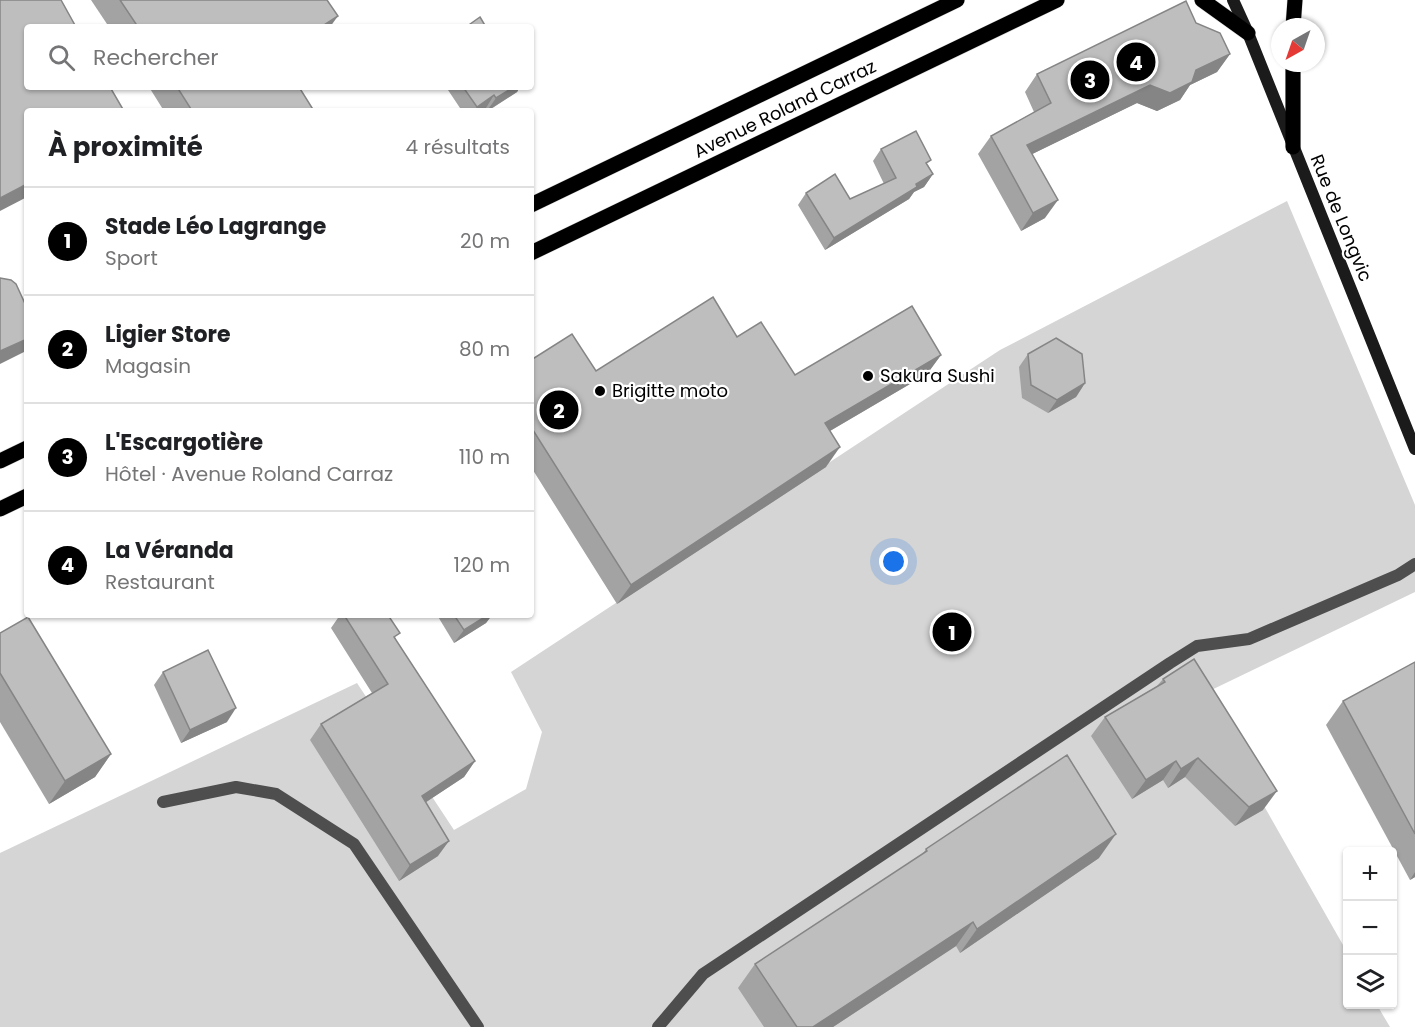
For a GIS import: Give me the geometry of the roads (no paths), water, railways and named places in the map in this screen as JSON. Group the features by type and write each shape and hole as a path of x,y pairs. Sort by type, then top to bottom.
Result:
{"main road":[{"name":"Avenue Roland Carraz","path":"534,204 957,0"},
{"name":"Avenue Roland Carraz","path":"534,252 1057,0"},
{"path":"1202,0 1248,33"},
{"path":"1294,18 1295,0"},
{"path":"1293,72 1293,147"},
{"path":"0,461 24,449"},
{"path":"0,509 24,498"}],"street":[{"name":"Rue de Longvic","path":"1233,0 1415,449"}],"lane":[{"path":"658,1027 704,974 1197,646 1249,639 1398,575 1415,564"},
{"path":"163,802 237,787 276,794 354,844 478,1027"}],"place":[{"name":"La Véranda","path":"1136,62"},
{"name":"L'Escargotière","path":"1090,80"},
{"name":"Sakura Sushi","path":"868,376"},
{"name":"Brigitte moto","path":"600,391"},
{"name":"Ligier Store","path":"559,410"},
{"name":"Stade Léo Lagrange","path":"952,632"}]}
